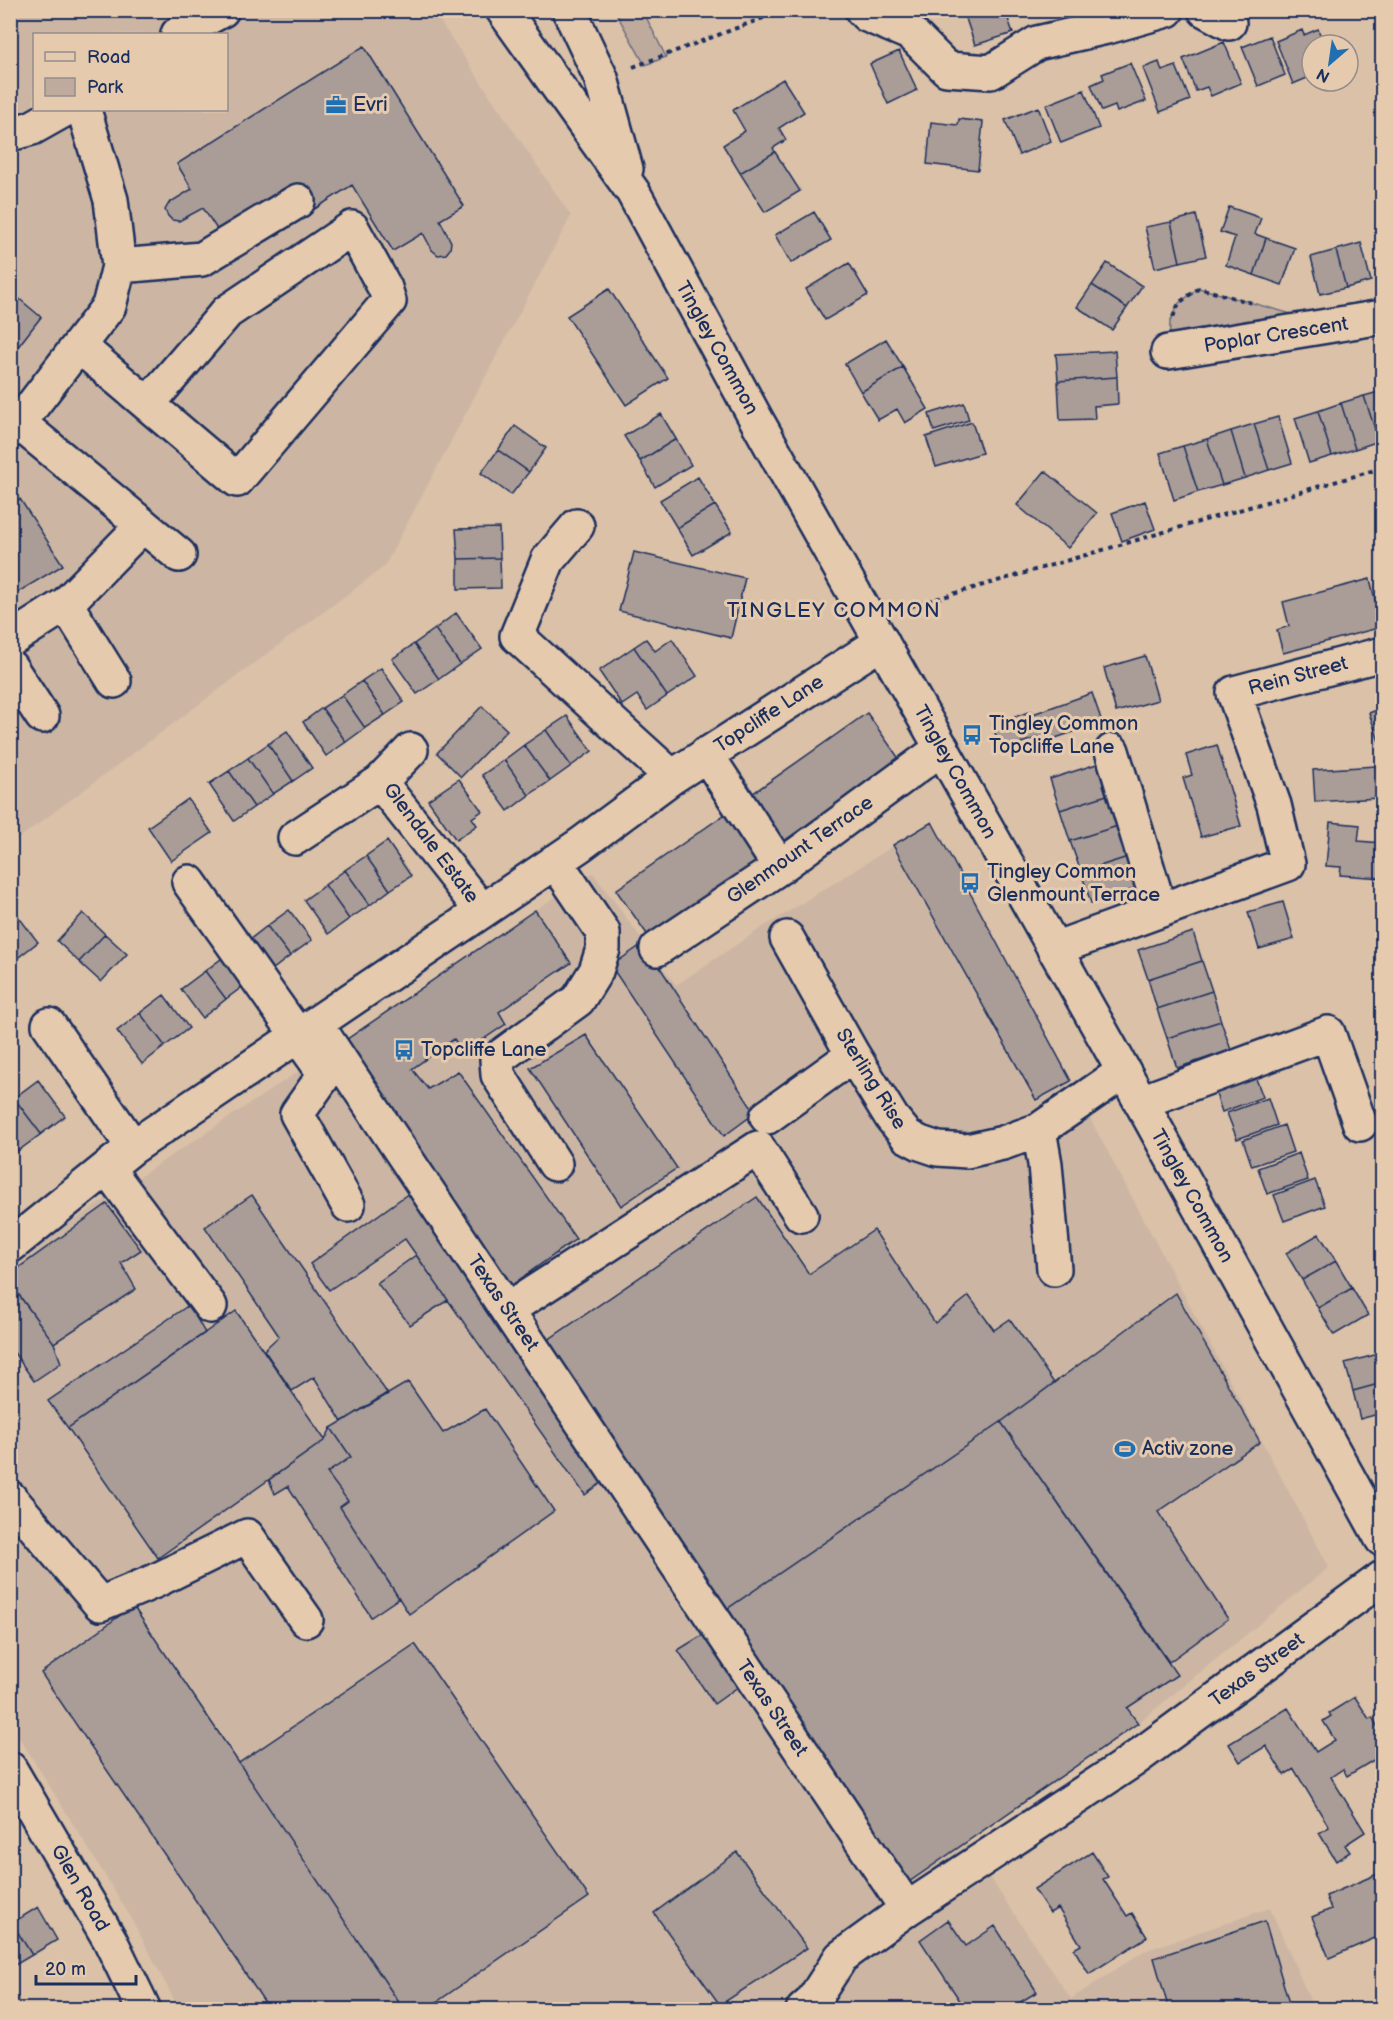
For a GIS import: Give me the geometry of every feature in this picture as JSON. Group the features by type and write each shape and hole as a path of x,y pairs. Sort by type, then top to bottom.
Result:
{"street":[{"path":"180,33 222,10"},
{"name":"Tingley Common","path":"502,10 633,192 762,429 1124,1072 1383,1539"},
{"name":"Tingley Common","path":"569,10 601,78 633,192"},
{"path":"862,10 867,15 912,34 947,69 992,72 1038,43 1167,10"},
{"path":"10,134 32,128 62,111"},
{"path":"84,111 111,200 119,266 109,306 15,427 179,555"},
{"path":"119,266 202,260 298,201"},
{"path":"79,346 237,480 389,301 386,288 352,228 227,312 148,404"},
{"name":"Poplar Crescent","path":"1168,352 1383,317"},
{"path":"10,640 66,604 143,525"},
{"path":"577,526 548,560 517,636 672,777"},
{"path":"66,604 114,681"},
{"name":"Topcliffe Lane","path":"10,1246 133,1147 555,861 876,630"},
{"name":"Rein Street","path":"1160,910 1288,864 1274,805 1234,693 1383,654"},
{"path":"10,668 42,716"},
{"name":"Glenmount Terrace","path":"657,949 780,867 942,748"},
{"name":"Glendale Estate","path":"411,750 380,782 482,911"},
{"path":"1054,949 1160,910 1112,751"},
{"path":"706,754 780,867"},
{"path":"295,838 380,782"},
{"path":"555,861 603,932 603,949 596,971 578,1000 496,1059 498,1075 555,1164"},
{"path":"189,882 308,1030 325,1074 297,1114 348,1205"},
{"name":"Sterling Rise","path":"787,938 853,1055 892,1118 907,1136 920,1143 938,1149 967,1151 1003,1143 1039,1130 1124,1072"},
{"path":"49,1025 133,1147"},
{"name":"Texas Street","path":"308,1030 507,1310 907,1909 1132,1761 1383,1578"},
{"path":"1140,1102 1328,1034 1360,1124"},
{"path":"767,1117 853,1055"},
{"path":"1039,1130 1045,1164 1053,1269"},
{"path":"507,1310 758,1148 801,1215"},
{"path":"107,1168 210,1306"},
{"path":"10,1498 100,1604 155,1581 247,1536 306,1620"},
{"name":"Glen Road","path":"10,1769 110,1940 144,2010"},
{"path":"803,2010 812,2002 842,1957 907,1909"}],"path":[{"path":"632,67 766,17 763,10"},
{"path":"876,630 1383,468"}],"shaded area":[{"path":"11,11 433,11 571,216 384,567 11,844"},
{"path":"932,822 1329,1567 1138,1723 966,1842 1071,1999 1144,1951 1270,1908 1314,2009 179,2009 129,1914 11,1724 11,1271 38,1244 593,873 676,985 757,931"}],"green space":[{"path":"615,11 643,11 666,57 645,65"},
{"path":"1199,288 1334,326 1169,352 1170,322 1179,303"}],"building":[{"path":"963,10 1005,10 1013,33 975,45"},
{"path":"1302,30 1303,33 1300,33 1300,81 1293,84 1276,41"},
{"path":"1270,36 1285,75 1258,86 1242,47"},
{"path":"1224,42 1241,83 1211,96 1207,87 1196,91 1183,59"},
{"name":"Evri","path":"364,46 464,206 440,220 451,242 446,254 438,255 432,250 423,233 393,251 352,185 307,214 222,237 203,208 179,221 172,220 168,216 165,210 169,203 192,189 177,164"},
{"path":"899,51 917,90 888,104 870,64"},
{"path":"1159,62 1162,71 1176,66 1190,100 1160,112 1143,68"},
{"path":"1130,63 1146,101 1117,112 1115,106 1102,111 1091,85 1104,79 1102,74"},
{"path":"783,79 804,112 779,128 786,140 773,148 775,152 740,173 723,145 745,131 733,110"},
{"path":"1084,90 1099,128 1061,143 1046,105"},
{"path":"1038,107 1051,141 1019,155 1005,120"},
{"path":"959,119 983,122 978,170 927,164 931,122 958,125"},
{"path":"775,152 800,191 765,212 740,173"},
{"path":"1229,207 1261,218 1255,234 1266,238 1254,275 1226,265 1235,237 1220,232"},
{"path":"814,212 831,240 791,263 775,235"},
{"path":"1196,215 1206,256 1180,262 1171,222"},
{"path":"1171,222 1180,262 1155,268 1145,227"},
{"path":"1266,238 1295,248 1282,285 1254,275"},
{"path":"1361,243 1371,281 1346,288 1336,250"},
{"path":"1336,250 1346,288 1320,294 1311,257"},
{"path":"849,263 868,295 825,320 806,289"},
{"path":"1107,263 1142,286 1127,308 1092,285"},
{"path":"1092,285 1127,308 1112,330 1077,307"},
{"path":"609,289 668,378 626,405 567,316"},
{"path":"10,291 41,317 10,357"},
{"path":"886,339 903,367 861,392 845,364"},
{"path":"1115,351 1117,377 1058,381 1056,354"},
{"path":"903,367 928,409 905,423 897,409 878,420 861,392"},
{"path":"1117,377 1118,404 1094,406 1095,419 1060,420 1058,381"},
{"path":"1382,391 1382,440 1379,441 1364,396"},
{"path":"1364,396 1379,441 1355,449 1341,403"},
{"path":"964,403 969,420 934,431 929,414"},
{"path":"1341,403 1355,449 1332,456 1318,411"},
{"path":"1318,411 1332,456 1309,463 1295,418"},
{"path":"661,414 676,439 640,461 624,436"},
{"path":"1278,417 1292,463 1269,470 1254,424"},
{"path":"972,422 982,453 936,467 926,437"},
{"path":"1254,424 1269,470 1245,478 1231,431"},
{"path":"515,426 546,448 529,472 498,450"},
{"path":"1231,431 1245,478 1222,485 1207,439"},
{"path":"676,439 691,465 655,487 640,461"},
{"path":"1207,439 1222,485 1198,492 1183,446"},
{"path":"1183,446 1198,492 1174,500 1160,453"},
{"path":"498,450 529,472 511,495 481,473"},
{"path":"1045,471 1097,513 1068,548 1017,505"},
{"path":"698,477 715,505 677,528 660,500"},
{"path":"20,499 63,565 10,597 10,505"},
{"path":"1145,501 1155,529 1122,541 1112,513"},
{"path":"715,505 732,532 693,555 677,528"},
{"path":"499,528 500,558 458,559 456,529"},
{"path":"634,552 745,578 731,638 619,611"},
{"path":"500,558 501,588 458,589 458,559"},
{"path":"1370,579 1382,627 1283,653 1277,630 1289,626 1283,602"},
{"path":"456,613 482,649 460,664 435,629"},
{"path":"435,629 460,664 439,679 414,644"},
{"path":"646,639 655,651 672,639 697,676 667,696 634,647"},
{"path":"414,644 439,679 417,694 392,659"},
{"path":"634,647 667,696 647,710 637,695 622,705 599,671"},
{"path":"1145,656 1158,700 1116,712 1104,668"},
{"path":"381,668 404,702 385,715 362,681"},
{"path":"362,681 385,715 365,728 342,695"},
{"path":"1092,693 1102,722 1041,743 1039,737 1001,750 992,724 1032,711 1033,714"},
{"path":"342,695 365,728 346,742 322,708"},
{"path":"482,706 507,730 461,777 437,753"},
{"path":"322,708 346,742 326,756 303,722"},
{"path":"1382,708 1382,750 1369,713"},
{"path":"867,713 900,760 781,843 749,796"},
{"path":"567,716 592,751 571,766 546,730"},
{"path":"546,730 571,766 550,781 524,745"},
{"path":"287,731 312,768 293,781 268,744"},
{"path":"268,744 293,781 273,794 248,758"},
{"path":"524,745 550,781 529,795 504,760"},
{"path":"1217,745 1241,826 1201,837 1183,778 1192,775 1186,755"},
{"path":"248,758 273,794 254,807 229,771"},
{"path":"504,760 529,795 508,811 482,775"},
{"path":"1100,763 1110,794 1060,810 1050,779"},
{"path":"1376,766 1378,798 1315,802 1313,770"},
{"path":"229,771 254,807 234,821 209,784"},
{"path":"459,779 482,811 472,818 477,825 456,840 428,800"},
{"path":"1110,794 1121,825 1070,841 1060,810"},
{"path":"188,799 212,833 171,861 148,827"},
{"path":"734,808 767,854 649,937 616,890"},
{"path":"932,822 1071,1081 1036,1100 893,845"},
{"path":"1330,822 1360,825 1358,841 1382,843 1382,878 1340,875 1341,867 1326,866"},
{"path":"1121,825 1131,856 1081,872 1070,841"},
{"path":"387,841 411,876 390,890 366,856"},
{"path":"366,856 390,890 370,905 345,870"},
{"path":"1131,856 1141,887 1091,903 1081,872"},
{"path":"345,870 370,905 349,919 325,885"},
{"path":"325,885 349,919 328,934 304,900"},
{"path":"1283,902 1294,939 1259,949 1248,912"},
{"path":"289,910 312,940 290,956 267,926"},
{"path":"535,910 571,963 499,1012 506,1024 463,1053 454,1039 412,1069 428,1089 458,1071 576,1239 509,1287 340,1044"},
{"path":"14,911 38,942 15,960 10,954 10,914"},
{"path":"83,913 105,934 79,962 57,941"},
{"path":"267,926 290,956 268,973 245,943"},
{"path":"1193,932 1202,961 1148,979 1138,950"},
{"path":"105,934 127,954 101,982 79,962"},
{"path":"644,943 755,1113 724,1136 611,966"},
{"path":"229,953 250,981 226,999 205,971"},
{"path":"1202,961 1212,991 1157,1009 1148,979"},
{"path":"205,971 226,999 202,1018 181,989"},
{"path":"1212,991 1221,1021 1167,1038 1157,1009"},
{"path":"164,995 189,1028 165,1046 140,1013"},
{"path":"140,1013 165,1046 142,1064 117,1031"},
{"path":"1221,1021 1231,1050 1177,1068 1167,1038"},
{"path":"586,1035 677,1168 621,1206 530,1068"},
{"path":"1253,1071 1263,1097 1222,1112 1213,1085"},
{"path":"38,1080 65,1116 41,1134 14,1098"},
{"path":"14,1098 41,1134 18,1151 10,1142 10,1100"},
{"path":"1268,1098 1277,1125 1237,1139 1227,1113"},
{"path":"1284,1125 1293,1152 1252,1166 1243,1140"},
{"path":"1299,1153 1308,1180 1267,1194 1258,1168"},
{"path":"1315,1180 1325,1206 1284,1221 1274,1195"},
{"path":"416,1188 612,1475 585,1495 405,1239 329,1290 310,1264"},
{"path":"252,1195 387,1393 342,1422 314,1377 292,1391 264,1350 279,1336 205,1227"},
{"path":"757,1197 809,1274 874,1230 935,1323 969,1296 994,1330 1010,1319 1054,1383 1001,1422 724,1611 545,1342"},
{"path":"107,1204 141,1250 121,1263 136,1289 54,1343 10,1283 10,1274"},
{"path":"1319,1234 1336,1261 1302,1280 1286,1253"},
{"path":"416,1255 448,1300 410,1325 377,1283"},
{"path":"1336,1261 1352,1288 1318,1308 1302,1280"},
{"path":"14,1288 54,1343 61,1363 34,1381 10,1347 10,1290"},
{"path":"1352,1288 1368,1315 1334,1335 1318,1308"},
{"path":"1176,1293 1260,1442 1158,1512 1228,1619 1169,1662 1001,1422"},
{"path":"189,1305 205,1333 68,1428 48,1401"},
{"path":"236,1311 325,1440 158,1558 68,1428"},
{"path":"1382,1353 1382,1383 1353,1391 1345,1363"},
{"path":"408,1382 443,1433 485,1409 554,1511 409,1614 340,1507 348,1501 327,1473 351,1457 331,1428"},
{"path":"1382,1383 1382,1413 1360,1419 1353,1391"},
{"path":"1001,1422 1177,1675 1127,1708 1138,1723 906,1884 724,1611"},
{"path":"331,1428 351,1457 327,1473 348,1501 340,1507 399,1598 371,1617 288,1486 275,1494 269,1480 325,1440"},
{"path":"133,1606 404,2010 270,2010 41,1673"},
{"path":"714,1628 749,1679 714,1704 678,1650"},
{"path":"415,1644 589,1897 425,2010 404,2010 239,1763"},
{"path":"1355,1697 1369,1719 1372,1717 1382,1734 1382,1755 1347,1776 1343,1769 1331,1777 1365,1832 1345,1845 1350,1852 1336,1861 1319,1833 1329,1827 1294,1769 1284,1775 1266,1746 1240,1762 1229,1744 1288,1708 1316,1752 1335,1740 1323,1721 1331,1716 1329,1713"},
{"path":"737,1852 807,1948 720,2005 654,1913"},
{"path":"1092,1852 1108,1877 1103,1879 1127,1916 1132,1913 1147,1937 1089,1974 1074,1949 1081,1945 1058,1908 1050,1913 1034,1889"},
{"path":"1382,1872 1382,1935 1329,1958 1312,1917 1331,1909 1326,1896"},
{"path":"38,1907 57,1940 32,1955 12,1923"},
{"path":"948,1920 966,1946 995,1926 1037,1992 1007,2010 966,2010 920,1940"},
{"path":"1265,1921 1291,2010 1169,2010 1154,1958"},
{"path":"12,1923 32,1955 10,1968 10,1924"}],"place":[{"name":"Evri","path":"336,105"},
{"name":"Tingley Common Topcliffe Lane","path":"972,735"},
{"name":"Tingley Common Glenmount Terrace","path":"970,883"},
{"name":"Topcliffe Lane","path":"404,1050"},
{"name":"Activ zone","path":"1125,1449"}],"district":[{"name":"TINGLEY COMMON","path":"834,610"}]}
